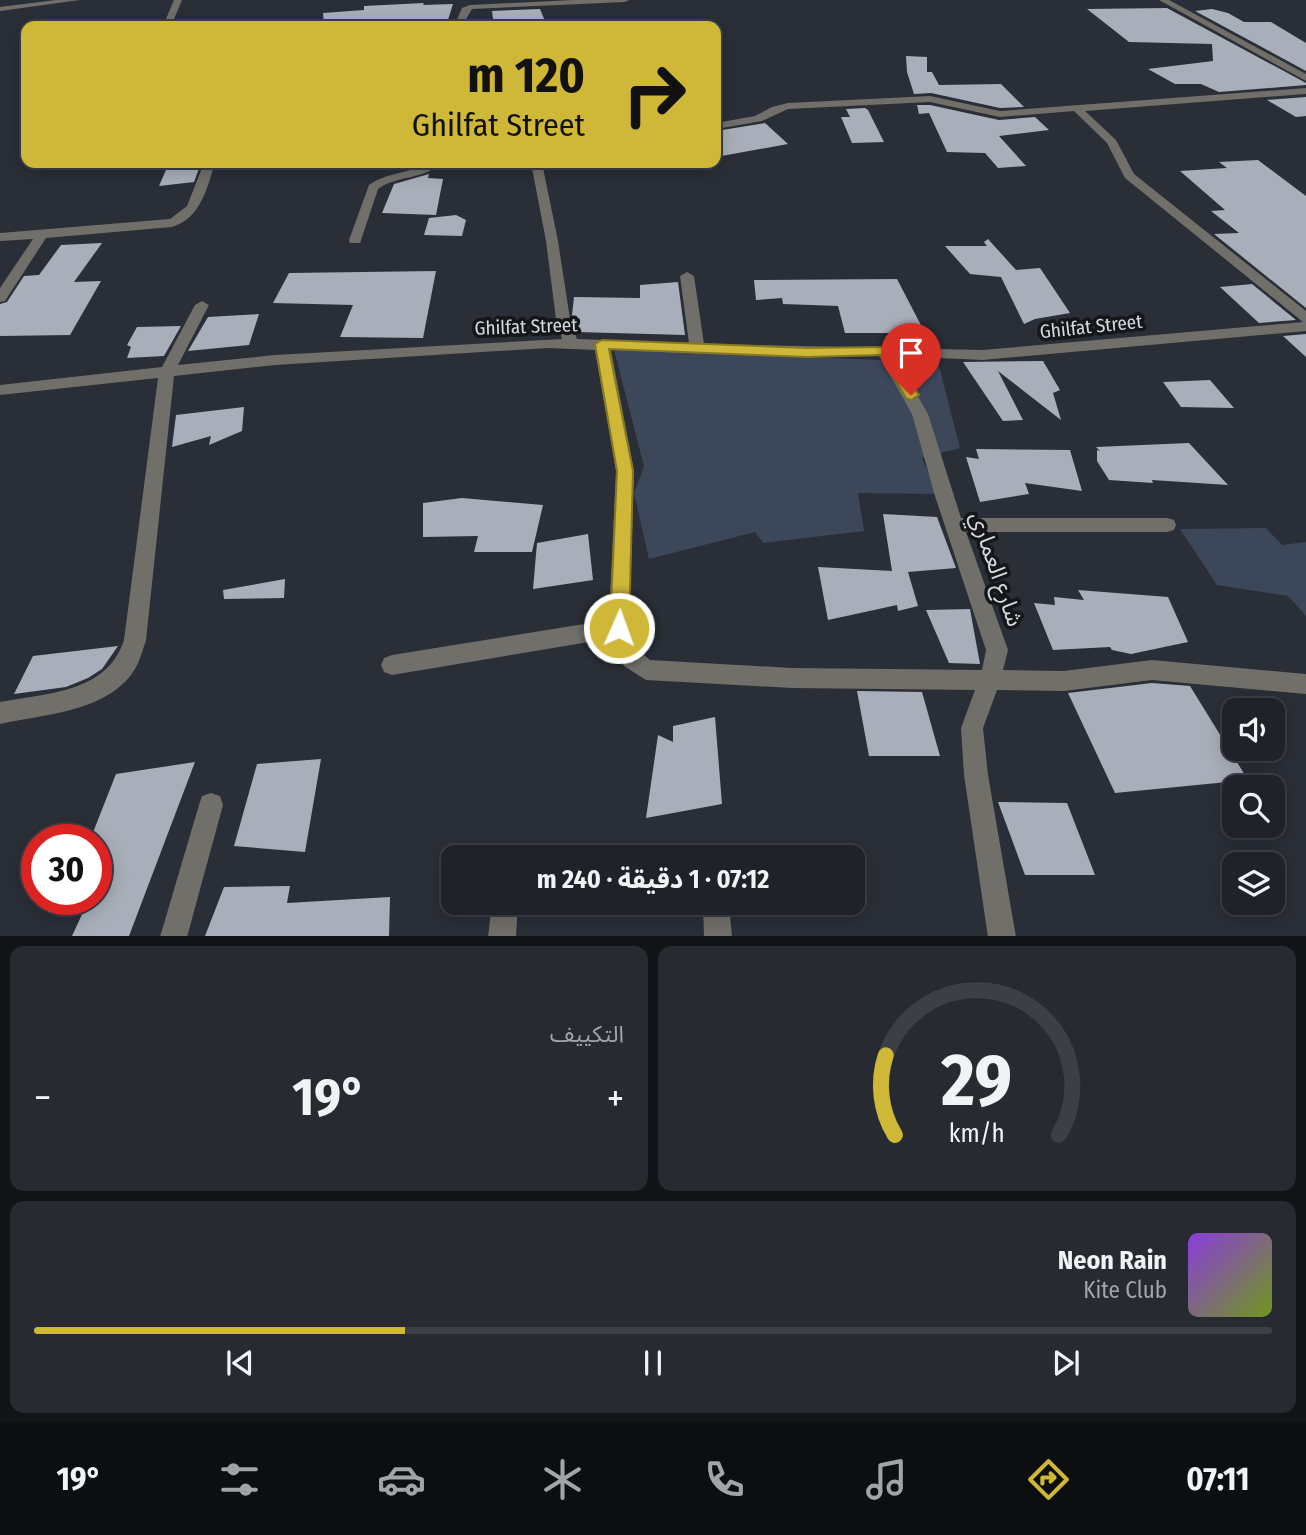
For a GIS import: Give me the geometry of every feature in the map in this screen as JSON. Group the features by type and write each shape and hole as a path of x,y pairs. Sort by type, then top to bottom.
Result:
{"street":[{"path":"0,9 76,0"},
{"path":"169,21 178,0"},
{"path":"460,21 465,10 470,7 625,0"},
{"path":"1164,1 1179,1"},
{"path":"1164,1 1306,78"},
{"path":"721,125 758,119 788,106 930,99 943,100 985,113 1306,91"},
{"path":"1076,108 1112,142 1129,176 1306,318"},
{"path":"0,237 179,221 191,210 207,168"},
{"path":"355,240 373,187 390,178 425,168"},
{"path":"537,168 552,241 563,319 570,342"},
{"path":"0,298 42,235"},
{"path":"687,276 697,348"},
{"path":"0,713 71,698 104,685 123,669 135,640 167,372 202,305"},
{"name":"Ghilfat Street","path":"0,390 327,356 570,342 846,353 884,351 983,355 1016,354 1258,328 1306,326"},
{"path":"602,344 625,471 619,628 632,659 646,670 792,678 1064,681 1152,670 1306,684"},
{"name":"شارع العماري","path":"884,351 920,414 954,525 997,650 990,680 972,728 976,775 1002,936"},
{"path":"954,525 1167,525"},
{"path":"392,665 619,628"},
{"path":"173,936 211,805"},
{"path":"502,936 504,915"},
{"path":"717,915 718,936"}],"shaded area":[{"path":"614,350 938,362 960,448 922,458 937,494 858,493 864,531 763,543 755,532 649,559 634,493 644,466"},
{"path":"1266,528 1282,545 1306,542 1306,616 1288,596 1217,585 1180,529"}],"building":[{"path":"453,4 448,21 324,21 323,13 364,10 364,6"},
{"path":"1167,8 1306,85 1219,92 1201,84 1175,84 1148,69 1213,61 1212,44 1129,42 1087,9"},
{"path":"540,9 545,21 493,21 492,11"},
{"path":"1212,9 1228,13 1244,22 1271,22 1306,43 1306,71 1195,11"},
{"path":"906,56 927,57 927,72 932,72 939,85 1001,84 1024,107 1000,108 931,93 914,94 907,72"},
{"path":"1306,97 1306,116 1296,117 1267,100"},
{"path":"917,105 930,105 999,120 1035,117 1049,130 999,136 1026,166 998,168 985,153 947,152 929,113 919,114"},
{"path":"865,108 884,142 852,143 841,117 850,117 846,109"},
{"path":"765,123 788,144 721,156 721,130"},
{"path":"1258,160 1306,196 1306,308 1214,234 1239,233 1211,211 1225,210 1180,171 1227,168 1219,162"},
{"path":"167,168 199,168 194,182 159,186"},
{"path":"429,174 428,178 443,179 436,215 382,213 394,184"},
{"path":"456,215 466,220 462,236 424,235 429,218"},
{"path":"988,239 1016,270 1040,268 1070,313 1035,319 1024,324 1001,277 970,274 945,246 987,246 984,242"},
{"path":"102,243 74,282 101,281 70,335 0,336 0,304 7,302 24,276 39,275 61,245"},
{"path":"436,271 423,338 340,337 353,305 273,303 289,273"},
{"path":"897,279 925,333 845,333 838,306 783,304 782,298 756,300 754,280"},
{"path":"678,282 685,335 577,332 572,315 574,297 640,298 640,285"},
{"path":"1252,284 1296,320 1259,323 1220,287"},
{"path":"259,314 249,345 188,351 208,317"},
{"path":"181,326 164,356 127,358 131,347 127,345 137,327"},
{"path":"1306,334 1306,357 1283,336"},
{"path":"1043,361 1060,390 1053,393 1061,420 998,371 1023,420 1003,421 963,362"},
{"path":"1210,380 1234,408 1181,407 1163,382"},
{"path":"244,407 242,431 209,445 211,436 172,447 176,415"},
{"path":"1189,443 1228,485 1109,480 1097,461 1097,450 1100,451 1096,447"},
{"path":"976,449 1070,450 1082,491 1025,483 1029,494 980,502 966,457 979,459"},
{"path":"462,498 543,505 532,552 474,552 478,536 423,537 423,503"},
{"path":"883,514 937,517 956,568 908,572 918,606 898,611 897,605 828,620 818,567 892,571"},
{"path":"588,534 593,580 533,589 537,543"},
{"path":"285,579 284,598 224,599 223,590"},
{"path":"1078,590 1168,597 1188,642 1131,654 1112,650 1110,647 1053,650 1034,603 1055,605 1054,597 1084,600"},
{"path":"970,609 980,664 949,663 926,610"},
{"path":"118,646 102,669 88,678 66,687 14,694 33,656"},
{"path":"1152,683 1190,686 1222,738 1222,761 1236,761 1245,775 1222,775 1222,783 1115,793 1068,693"},
{"path":"857,691 922,692 940,756 869,756"},
{"path":"715,717 722,804 646,818 658,735 673,742 673,726"},
{"path":"321,759 305,852 234,846 257,764"},
{"path":"195,762 129,936 72,936 82,915 112,915 112,824 96,824 116,774"},
{"path":"998,802 1067,803 1095,875 1025,875"},
{"path":"290,886 287,903 390,897 389,936 205,936 224,887"}],"route":[{"path":"619,628 625,471 602,344 846,353 884,351 911,395"}]}
